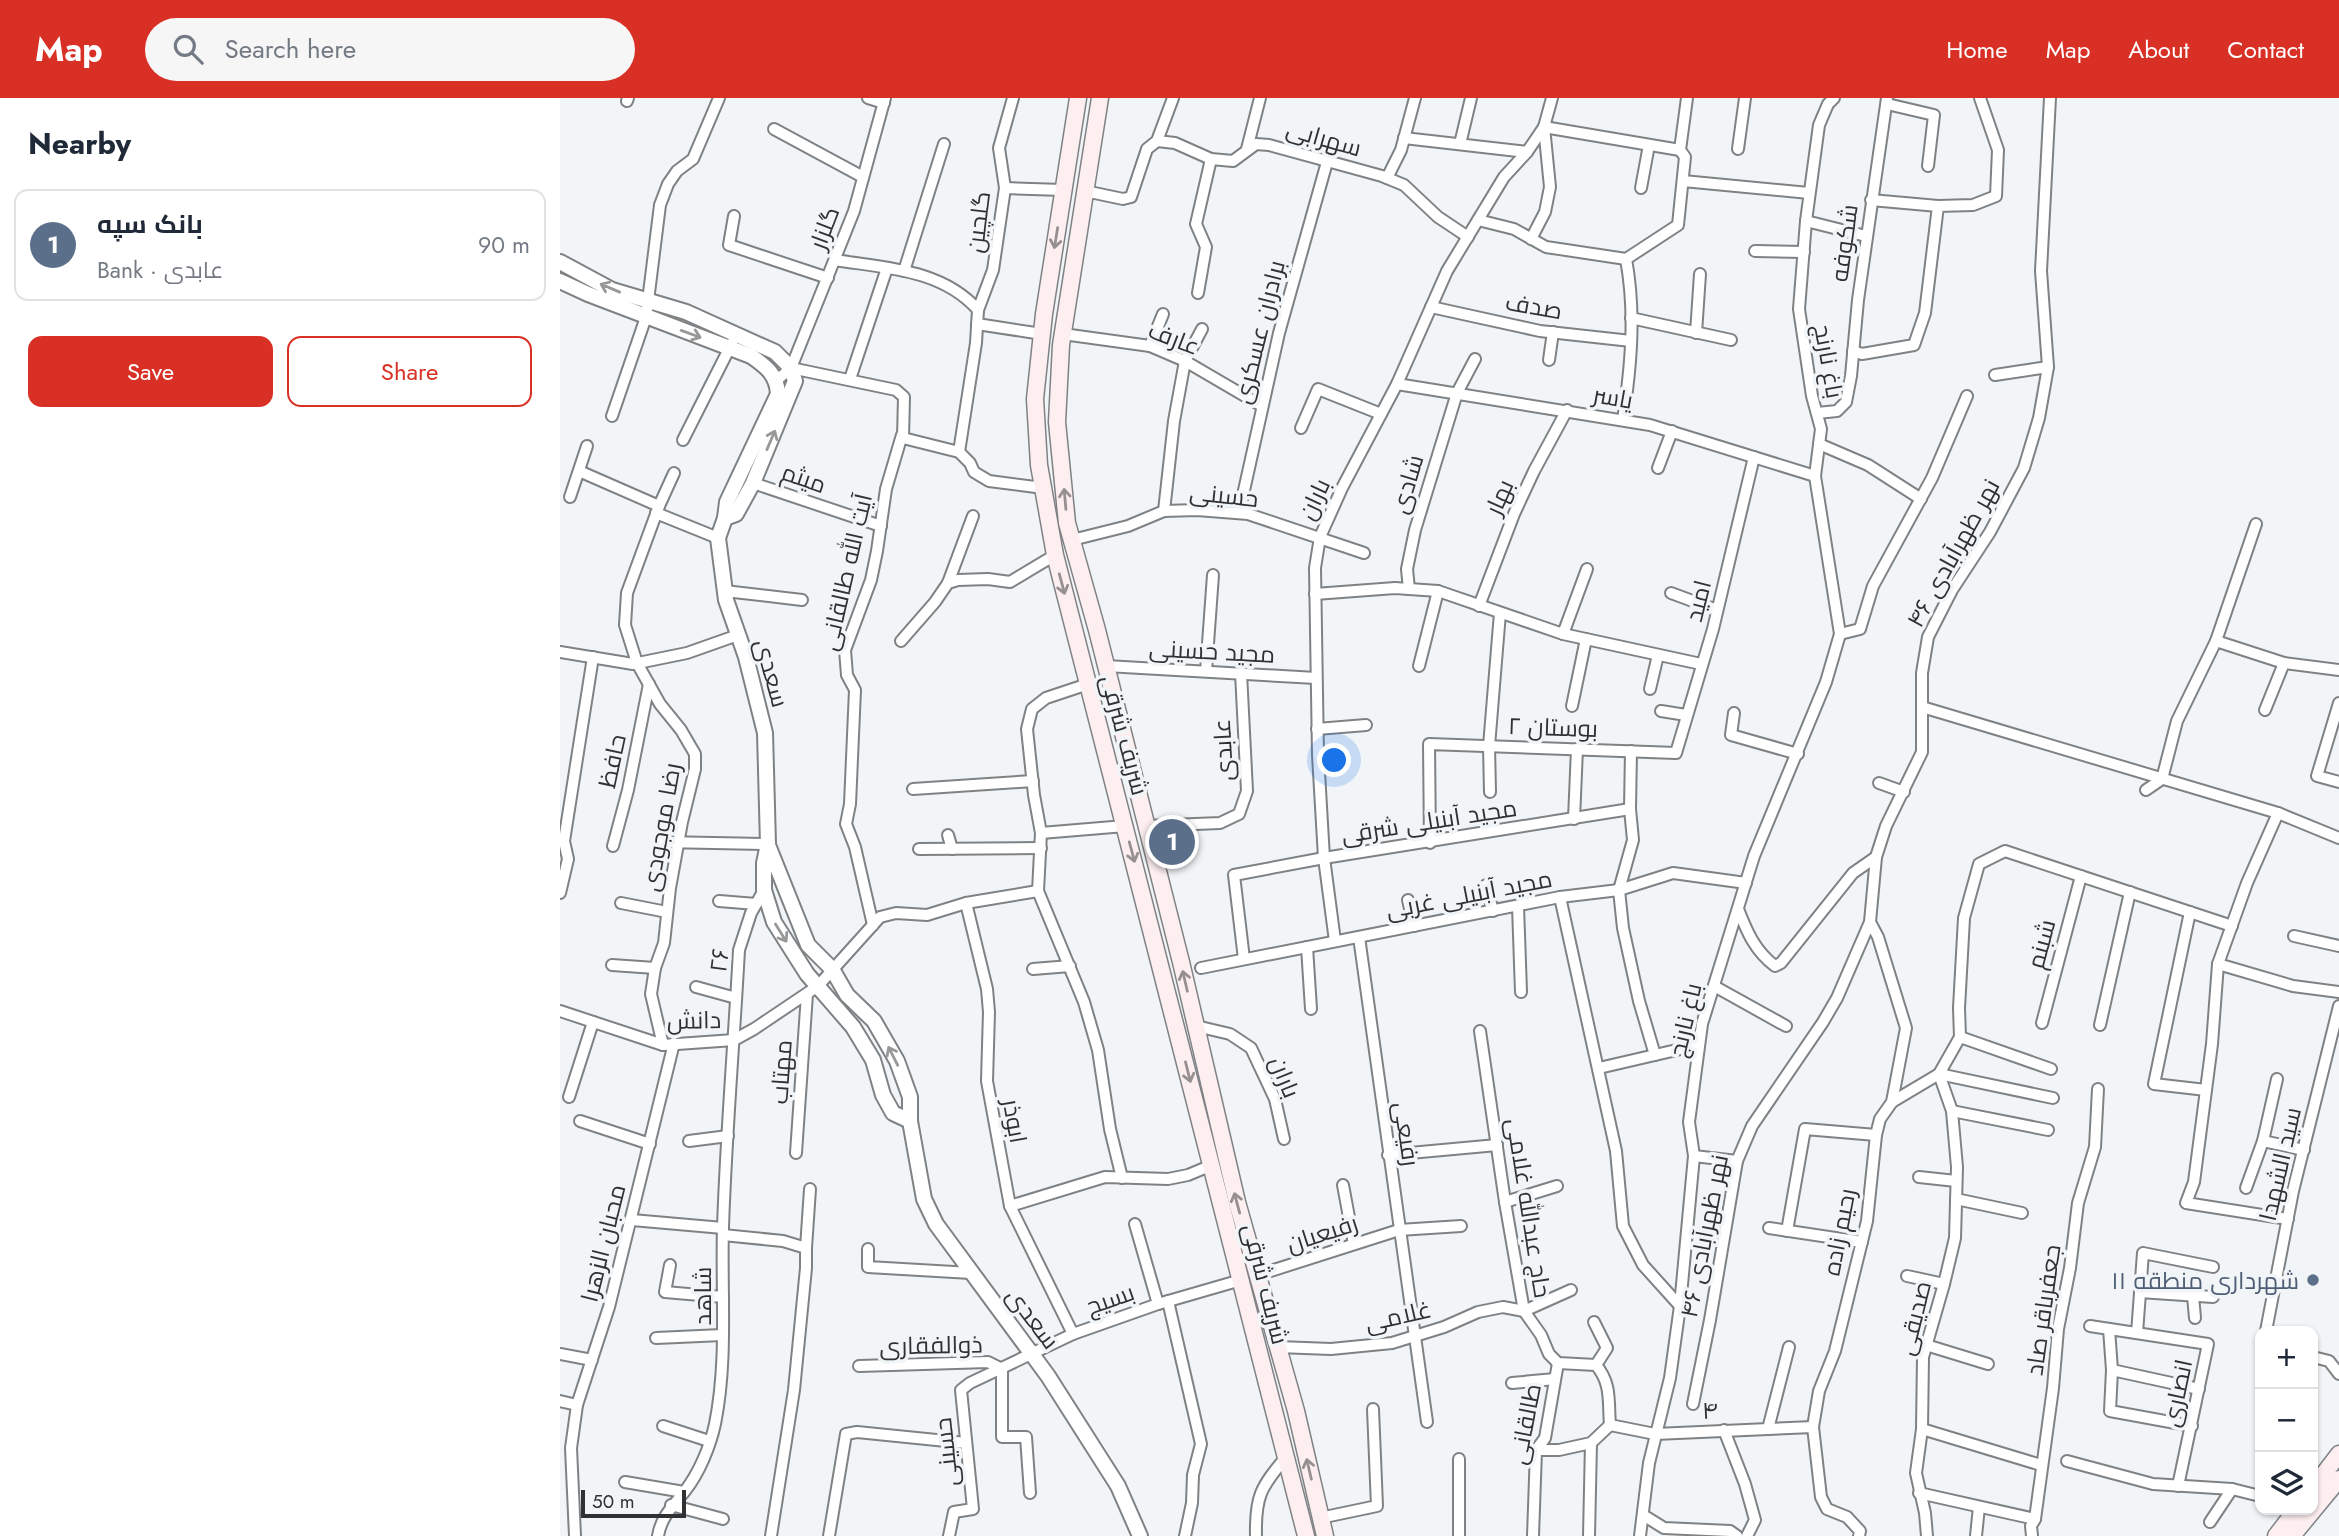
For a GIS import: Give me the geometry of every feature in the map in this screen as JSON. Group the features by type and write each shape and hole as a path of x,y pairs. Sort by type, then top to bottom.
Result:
{"main road":[{"name":"شریف شرقی","path":"1078,98 1042,334 1035,399 1039,465 1055,555 1306,1536"},
{"name":"شریف شرقی","path":"1100,98 1063,334 1057,422 1067,523 1106,666 1237,1202 1296,1411 1325,1536"},
{"path":"1139,880 1158,874"},
{"path":"2318,1481 2339,1454"},
{"path":"2292,1536 2339,1479"},
{"path":"2276,1536 2292,1515"}],"street":[{"path":"612,416 646,317 660,205 668,184 677,171 693,159 719,98"},
{"path":"868,98 885,101"},
{"name":"گلچین","path":"959,452 978,310 993,270 1005,188 999,148 1013,98"},
{"path":"1085,191 1123,199 1131,197 1147,149 1157,141 1173,98"},
{"path":"1247,149 1260,98"},
{"path":"1387,178 1404,138 1415,98"},
{"path":"1460,144 1471,98"},
{"path":"1531,239 1545,212 1550,187 1544,127 1552,98"},
{"path":"1478,220 1514,229 1546,247 1626,259 1678,225 1685,157 1680,150 1687,98"},
{"path":"1738,149 1745,98"},
{"name":"باغ نارنج","path":"1640,1536 1655,1434 1670,1378 1680,1306 1694,1156 1689,1122 1702,1024 1754,856 1826,682 1840,634 1815,476 1821,429 1800,309 1806,221 1819,125 1828,104 1834,98"},
{"path":"1871,200 1938,206 1973,205 1996,196 1998,150 1980,98"},
{"name":"نهر ظهرآبادی ۴۶","path":"1693,1404 1737,1161 1752,1126 1837,998 1870,922 1876,857 1886,827 1922,752 1922,673 1928,637 1952,590 1990,532 2024,468 2039,418 2048,367 2040,271 2050,98"},
{"name":"گلزار","path":"790,368 854,211 885,101"},
{"path":"1887,101 1934,115 1928,166"},
{"name":"شکوفه","path":"1817,414 1837,411 1846,402 1866,236 1887,101"},
{"path":"1544,127 1680,150"},
{"name":"باران","path":"1335,941 1324,858 1317,729 1315,568 1320,537 1342,488 1397,384 1447,271 1504,177 1527,152 1544,127"},
{"path":"774,129 863,177"},
{"path":"1404,138 1527,152"},
{"path":"1157,141 1175,143 1211,159 1196,224 1206,247 1198,293"},
{"path":"904,271 944,144"},
{"name":"سهرابی","path":"1211,159 1233,161 1256,144 1269,145 1387,178 1404,185 1438,217 1468,237"},
{"path":"1641,188 1649,145"},
{"name":"برادران عسکری","path":"1239,513 1282,320 1327,162"},
{"path":"1683,181 1810,193"},
{"path":"1005,188 1063,190"},
{"path":"1853,351 1862,354 1914,345 1925,313 1938,206"},
{"path":"734,216 729,245 828,278"},
{"path":"1806,221 1866,236"},
{"path":"1755,251 1804,252"},
{"path":"1623,420 1632,360 1630,281 1626,259"},
{"path":"835,260 928,276 969,299 978,310"},
{"path":"560,262 612,290 686,312 775,352 790,368 850,379 887,268"},
{"path":"1696,333 1700,274"},
{"path":"560,281 751,356 766,366 777,380 790,368"},
{"name":"صدف","path":"1431,307 1553,332 1631,341"},
{"path":"1150,346 1163,314"},
{"path":"1631,318 1731,340"},
{"path":"977,324 1042,334"},
{"path":"1185,361 1202,329"},
{"path":"1549,360 1553,332"},
{"path":"683,440 735,334"},
{"name":"عارف","path":"1063,334 1150,346 1185,361 1262,406"},
{"name":"شادی","path":"1409,589 1408,569 1415,530 1458,393 1475,359"},
{"name":"حسینی","path":"1164,511 1174,421 1185,361"},
{"path":"1995,375 2048,367"},
{"name":"سعدی","path":"725,518 736,513 753,482 795,381 790,368"},
{"name":"آیت الله طالقانی","path":"850,379 896,390 904,397 902,435 886,489 870,580 845,650 847,675 855,690 850,804 846,824 855,847 873,925"},
{"name":"سعدی","path":"777,380 778,394 727,502 719,538 726,591 765,733 768,844 764,863 764,890 775,922 807,974 812,990 853,1027 873,1060 883,1095 892,1113 910,1121"},
{"name":"یاسر","path":"1397,384 1623,420 1672,431 1815,476"},
{"path":"1301,428 1318,388 1381,414"},
{"path":"1840,634 1860,629 1874,586 1932,478 1967,396"},
{"name":"بهار","path":"1479,606 1514,513 1567,410"},
{"path":"1658,468 1672,431"},
{"path":"902,435 903,438 959,452 970,463 974,472 989,481 1043,488"},
{"path":"1819,444 1868,465 1921,499"},
{"path":"570,497 587,446"},
{"name":"امید","path":"1676,753 1717,610 1754,457"},
{"path":"579,471 719,538"},
{"name":"رضا موجودی","path":"669,1044 651,994 655,968 664,943 678,844 695,769 695,754 649,684 638,663 625,625 627,593 674,473"},
{"name":"میثم","path":"753,482 881,526"},
{"name":"حسینی","path":"1072,540 1128,526 1164,511 1197,510 1239,513 1364,553"},
{"path":"901,641 948,583 973,516"},
{"path":"2146,790 2162,779 2177,721 2216,641 2256,524"},
{"path":"948,583 988,579 1010,582 1055,555"},
{"path":"1563,634 1587,569"},
{"path":"1206,671 1213,575"},
{"path":"1315,594 1409,589 1438,591 1563,634 1701,664"},
{"path":"726,591 802,600"},
{"path":"1419,666 1438,591"},
{"path":"1671,593 1717,610"},
{"path":"1489,792 1489,746 1500,614"},
{"path":"560,652 638,663 687,653 738,635"},
{"path":"1572,706 1586,639"},
{"path":"2216,641 2284,663 2339,670"},
{"path":"1650,690 1658,655"},
{"path":"560,893 568,859 564,841 593,657"},
{"path":"2265,710 2284,663"},
{"name":"مجید حسینی","path":"1106,666 1316,678"},
{"name":"عابدی","path":"1146,826 1220,823 1238,814 1247,791 1241,673"},
{"name":"حافظ","path":"614,846 649,684"},
{"path":"1088,684 1046,698 1032,709 1027,729 1041,834 1038,891 1070,966 1098,1050 1110,1129 1122,1178"},
{"path":"2339,703 2317,776 2339,782"},
{"path":"1922,707 2278,813 2339,838"},
{"path":"1661,711 1686,715"},
{"path":"1734,713 1731,735 1798,754"},
{"path":"1317,729 1366,725"},
{"name":"بوستان ۲","path":"1430,842 1429,744 1676,753"},
{"path":"1574,819 1577,749"},
{"path":"1631,751 1630,809 1633,840 1619,890 1626,940 1655,1055"},
{"path":"913,789 1033,781"},
{"path":"1879,783 1904,792"},
{"name":"مجید آبنیلی شرقی","path":"1244,959 1234,875 1630,809"},
{"path":"2278,813 2247,883 2218,964 2194,1182 2186,1203 2288,1219"},
{"path":"1041,834 1125,826"},
{"path":"948,835 952,849"},
{"path":"662,842 768,844"},
{"name":"سعدی","path":"768,844 808,945 832,969 847,995 874,1021 897,1061 910,1097 910,1121 924,1199 936,1224 1032,1355 1118,1486 1140,1536"},
{"path":"919,849 1041,848"},
{"path":"1892,1102 1939,1074 1960,1037 1964,918 1979,864 2005,851 2232,926"},
{"path":"1738,909 1761,956 1775,966 1781,963 1853,873 1876,857"},
{"name":"مجید آبنیلی غربی","path":"1201,968 1560,897 1619,890 1673,873 1746,883"},
{"name":"شبنم","path":"2042,1023 2081,876"},
{"path":"1486,885 1493,911"},
{"name":"۲۶","path":"734,1040 739,950 764,890"},
{"path":"832,969 880,917 896,913 927,915 966,903 1038,891"},
{"path":"2100,1025 2130,892"},
{"path":"1560,897 1616,1151 1623,1226 1643,1265 1680,1306"},
{"path":"1408,900 1413,926"},
{"path":"719,901 756,905"},
{"path":"621,903 667,912"},
{"name":"ابوذر","path":"966,903 987,989 987,1081 1010,1206 1073,1334"},
{"path":"1518,906 1521,992"},
{"path":"2190,912 2154,1084 2206,1090"},
{"name":"رحیم زاده","path":"1859,1536 1860,1531 1847,1517 1827,1509 1821,1497 1812,1427 1819,1391 1835,1351 1867,1221 1876,1135 1880,1119 1892,1102 1906,1028 1878,937 1870,922"},
{"path":"2294,936 2339,946"},
{"name":"رفیعی","path":"1359,937 1427,1422"},
{"path":"1307,947 1311,1009"},
{"path":"2218,964 2293,986 2339,992"},
{"path":"612,965 655,968"},
{"path":"1033,970 1070,966"},
{"name":"دانش","path":"560,1011 669,1044 734,1040 812,990 832,969"},
{"path":"1714,986 1786,1026"},
{"path":"696,987 736,998"},
{"name":"مهتاب","path":"796,1153 812,990"},
{"name":"سید الشهدا","path":"2267,1326 2288,1219 2339,1006"},
{"path":"569,1097 593,1022"},
{"name":"باران","path":"1196,1026 1230,1034 1251,1048 1275,1099 1284,1139"},
{"name":"حاج عبدالله غلامی","path":"1480,1031 1504,1202 1524,1311 1541,1335 1549,1354 1558,1363"},
{"path":"1960,1037 2051,1069"},
{"name":"شاهد","path":"658,1536 659,1527 671,1505 699,1470 714,1427 723,1379 723,1231 734,1040"},
{"name":"محبان الزهرا","path":"575,1536 566,1447 609,1307 632,1220 669,1044"},
{"path":"1599,1068 1698,1045"},
{"path":"1939,1074 2053,1098"},
{"name":"صدیقی","path":"1927,1536 1916,1473 1922,1429 1923,1357 1955,1238 1956,1181 1952,1111 1939,1074"},
{"path":"2246,1188 2263,1140 2277,1079"},
{"name":"جعفرباقر صاد","path":"2032,1536 2031,1526 2035,1519 2053,1388 2058,1329 2070,1268 2078,1203 2095,1147 2098,1089"},
{"path":"1952,1111 2048,1129"},
{"path":"580,1121 650,1143"},
{"path":"1787,1231 1805,1129 1876,1135"},
{"path":"689,1142 728,1136"},
{"path":"2263,1140 2304,1150"},
{"path":"1388,1155 1497,1145"},
{"path":"1694,1156 1737,1161"},
{"path":"1010,1206 1105,1178 1168,1179 1188,1175 1212,1165"},
{"path":"1919,1177 1956,1181"},
{"path":"1343,1185 1354,1244"},
{"path":"1504,1202 1557,1186"},
{"path":"771,1536 794,1390 806,1268 810,1189"},
{"path":"1956,1199 2022,1213"},
{"path":"632,1220 723,1231 783,1241 806,1248"},
{"path":"1135,1224 1163,1303 1201,1444 1193,1475 1192,1503 1185,1536"},
{"name":"رفیعیان","path":"1258,1275 1399,1230 1461,1226"},
{"path":"1769,1228 1862,1242"},
{"path":"868,1248 868,1267 971,1273"},
{"path":"2137,1333 2143,1253 2213,1267"},
{"path":"670,1265 665,1292 723,1297"},
{"path":"1907,1276 1944,1284"},
{"name":"بسیج","path":"961,1390 970,1383 1073,1334 1241,1280"},
{"path":"1524,1311 1571,1290"},
{"path":"2140,1292 2213,1297"},
{"path":"2193,1296 2195,1318"},
{"name":"غلامی","path":"1278,1347 1331,1349 1392,1343 1444,1327 1478,1312 1503,1307 1524,1311"},
{"path":"1594,1322 1606,1348 1596,1365"},
{"name":"انصاری","path":"2090,1326 2208,1344 2178,1486"},
{"path":"2109,1329 2112,1370 2110,1411 2192,1426"},
{"path":"656,1338 722,1335"},
{"path":"1926,1345 1989,1364"},
{"path":"1768,1429 1789,1347"},
{"path":"560,1354 592,1360"},
{"path":"2318,1358 2329,1361 2339,1374"},
{"name":"ذوالفقاری","path":"859,1366 988,1362 1002,1369"},
{"path":"1558,1363 1596,1365"},
{"name":"طالقانی","path":"1533,1536 1536,1450 1545,1438 1558,1363"},
{"path":"1536,1450 1559,1450 1591,1443 1610,1425 1608,1382 1596,1365"},
{"path":"1002,1369 1002,1437 1026,1437 1030,1493"},
{"path":"2112,1370 2199,1389"},
{"path":"1512,1383 1556,1378"},
{"name":"حسینی","path":"950,1536 954,1512 973,1509 961,1390"},
{"path":"560,1401 577,1405"},
{"path":"1320,1518 1377,1506 1373,1409"},
{"name":"۴","path":"1610,1425 1655,1434 1812,1427"},
{"path":"663,1426 709,1441"},
{"path":"1922,1429 2041,1465"},
{"path":"1724,1430 1745,1484 1755,1520 1747,1536"},
{"path":"829,1536 846,1434 857,1432 966,1443"},
{"path":"1589,1536 1591,1443"},
{"path":"1256,1536 1256,1512 1264,1484 1286,1457"},
{"path":"1459,1536 1460,1459"},
{"path":"2067,1461 2153,1484 2232,1489 2255,1495"},
{"path":"625,1482 684,1492"},
{"path":"2210,1522 2232,1489"},
{"path":"1919,1493 2035,1519"},
{"path":"671,1505 723,1519"},
{"path":"1976,1536 1979,1507"},
{"path":"1643,1515 1664,1528 1730,1531 1737,1536"}],"place":[{"name":"بانک سپه","path":"1172,842"},
{"name":"شهرداری منطقه ۱۱","path":"2313,1280"}]}
